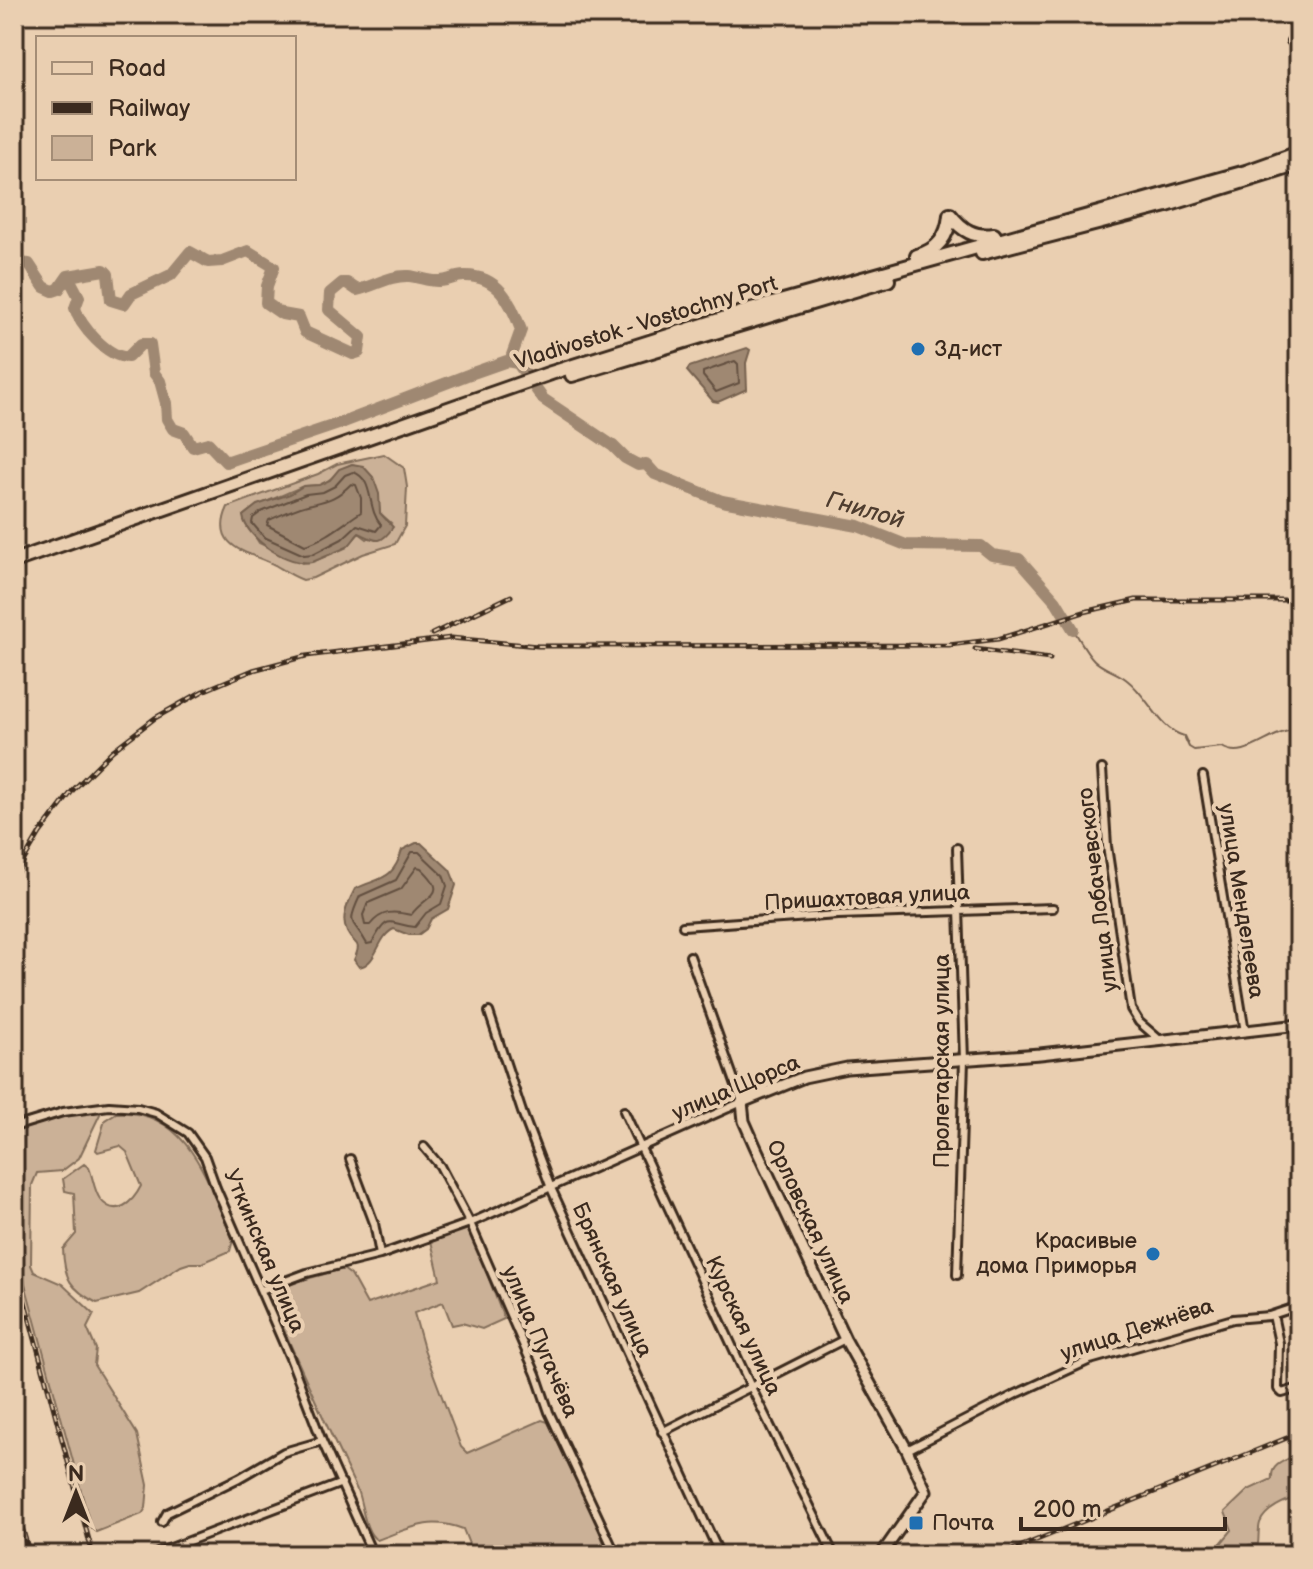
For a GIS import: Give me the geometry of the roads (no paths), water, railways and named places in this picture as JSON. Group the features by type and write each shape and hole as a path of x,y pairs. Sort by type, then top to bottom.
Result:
{"highway":[{"name":"Vladivostok - Vostochny Port","path":"14,561 510,390 852,281 1246,172 1299,153"},
{"name":"Vladivostok - Vostochny Port","path":"553,376 943,264 1167,205 1299,164"},
{"path":"852,281 867,271 935,248 946,232 950,215 962,229 980,236 992,236 1046,222 1064,222"},
{"name":"Vladivostok - Vostochny Port","path":"14,569 510,390"}],"main road":[{"name":"улица Щорса","path":"742,1102 825,1071 1161,1041 1299,1025"},
{"name":"Орловская улица","path":"742,1102 744,1121 845,1339 907,1450 926,1491 881,1555"}],"street":[{"path":"1291,41 1299,37"},
{"name":"улица Лобачевского","path":"1102,769 1107,846 1131,1009 1139,1022 1161,1041"},
{"name":"улица Менделеева","path":"1203,776 1245,1032"},
{"name":"Пролетарская улица","path":"957,848 964,1060 957,1275"},
{"name":"Пришахтовая улица","path":"683,926 838,915 1053,908"},
{"name":"Орловская улица","path":"690,956 742,1102"},
{"name":"Брянская улица","path":"489,1012 551,1188 720,1555"},
{"name":"улица Щорса","path":"261,1290 307,1273 380,1255 470,1223 742,1102"},
{"name":"Уткинская улица","path":"14,1127 63,1112 109,1106 156,1113 188,1133 205,1157 371,1552"},
{"name":"Курская улица","path":"624,1111 751,1387 834,1555"},
{"name":"улица Пугачёва","path":"424,1147 440,1166 470,1223 536,1374 549,1412 616,1555"},
{"path":"350,1159 374,1223 380,1255"},
{"name":"улица Дежнёва","path":"907,1450 1090,1360 1233,1319 1273,1315 1299,1306"},
{"path":"1273,1315 1279,1343 1278,1389 1282,1393 1299,1388"},
{"path":"662,1432 845,1339"},
{"path":"162,1522 167,1513 284,1452 322,1441"},
{"path":"152,1555 342,1483"},
{"path":"356,1555 371,1552"}],"water":[{"path":"747,348 750,350 746,363 747,389 718,402 713,401 687,371 689,367"},
{"path":"352,464 363,466 373,477 379,494 380,513 393,527 384,538 376,540 359,533 347,547 312,562 303,562 270,550 246,525 243,516 257,505 290,494 303,486 319,485 330,480 339,469"},
{"path":"421,843 450,870 456,885 448,909 431,919 426,929 418,935 394,929 384,937 370,961 359,967 354,960 358,946 345,926 345,915 355,889 390,873 402,850"}],"waterway":[{"name":"Гнилой","path":"14,276 19,263 29,264 44,287 53,291 59,289 68,276 104,270 108,274 111,300 124,304 131,294 171,275 190,252 208,262 222,261 248,251 274,267 267,286 266,303 282,314 299,317 305,332 353,354 359,352 361,337 329,310 330,293 342,283 357,290 402,276 436,281 464,276 486,280 502,292 513,310 521,330 512,355 543,399 613,446 625,458 638,465 646,464 655,474 722,501 858,526 906,545 981,546 992,555 1019,559 1056,601 1073,629"},
{"name":"Гнилой","path":"68,276 79,297 75,308 89,332 104,347 120,356 128,357 141,344 150,344 154,373 160,381 167,419 173,429 184,433 193,447 208,443 226,462 507,361 517,363"},
{"name":"Гнилой","path":"1073,629 1094,660 1127,680 1168,727 1184,736 1194,750 1222,747 1244,750 1281,733 1299,729"}],"railway":[{"path":"432,634 511,596"},
{"path":"14,877 40,833 73,790 112,751 155,718 203,691 253,670 306,656 451,638 538,646 949,645 998,639 1084,612 1136,600 1299,600"},
{"path":"975,649 1050,659"},
{"path":"14,1261 93,1555"},
{"path":"1000,1555 1299,1433"},
{"path":"14,1499 30,1555"}],"place":[{"name":"3д-ист","path":"918,349"},
{"name":"Красивые дома Приморья","path":"1153,1254"},
{"name":"Почта","path":"916,1523"}]}
